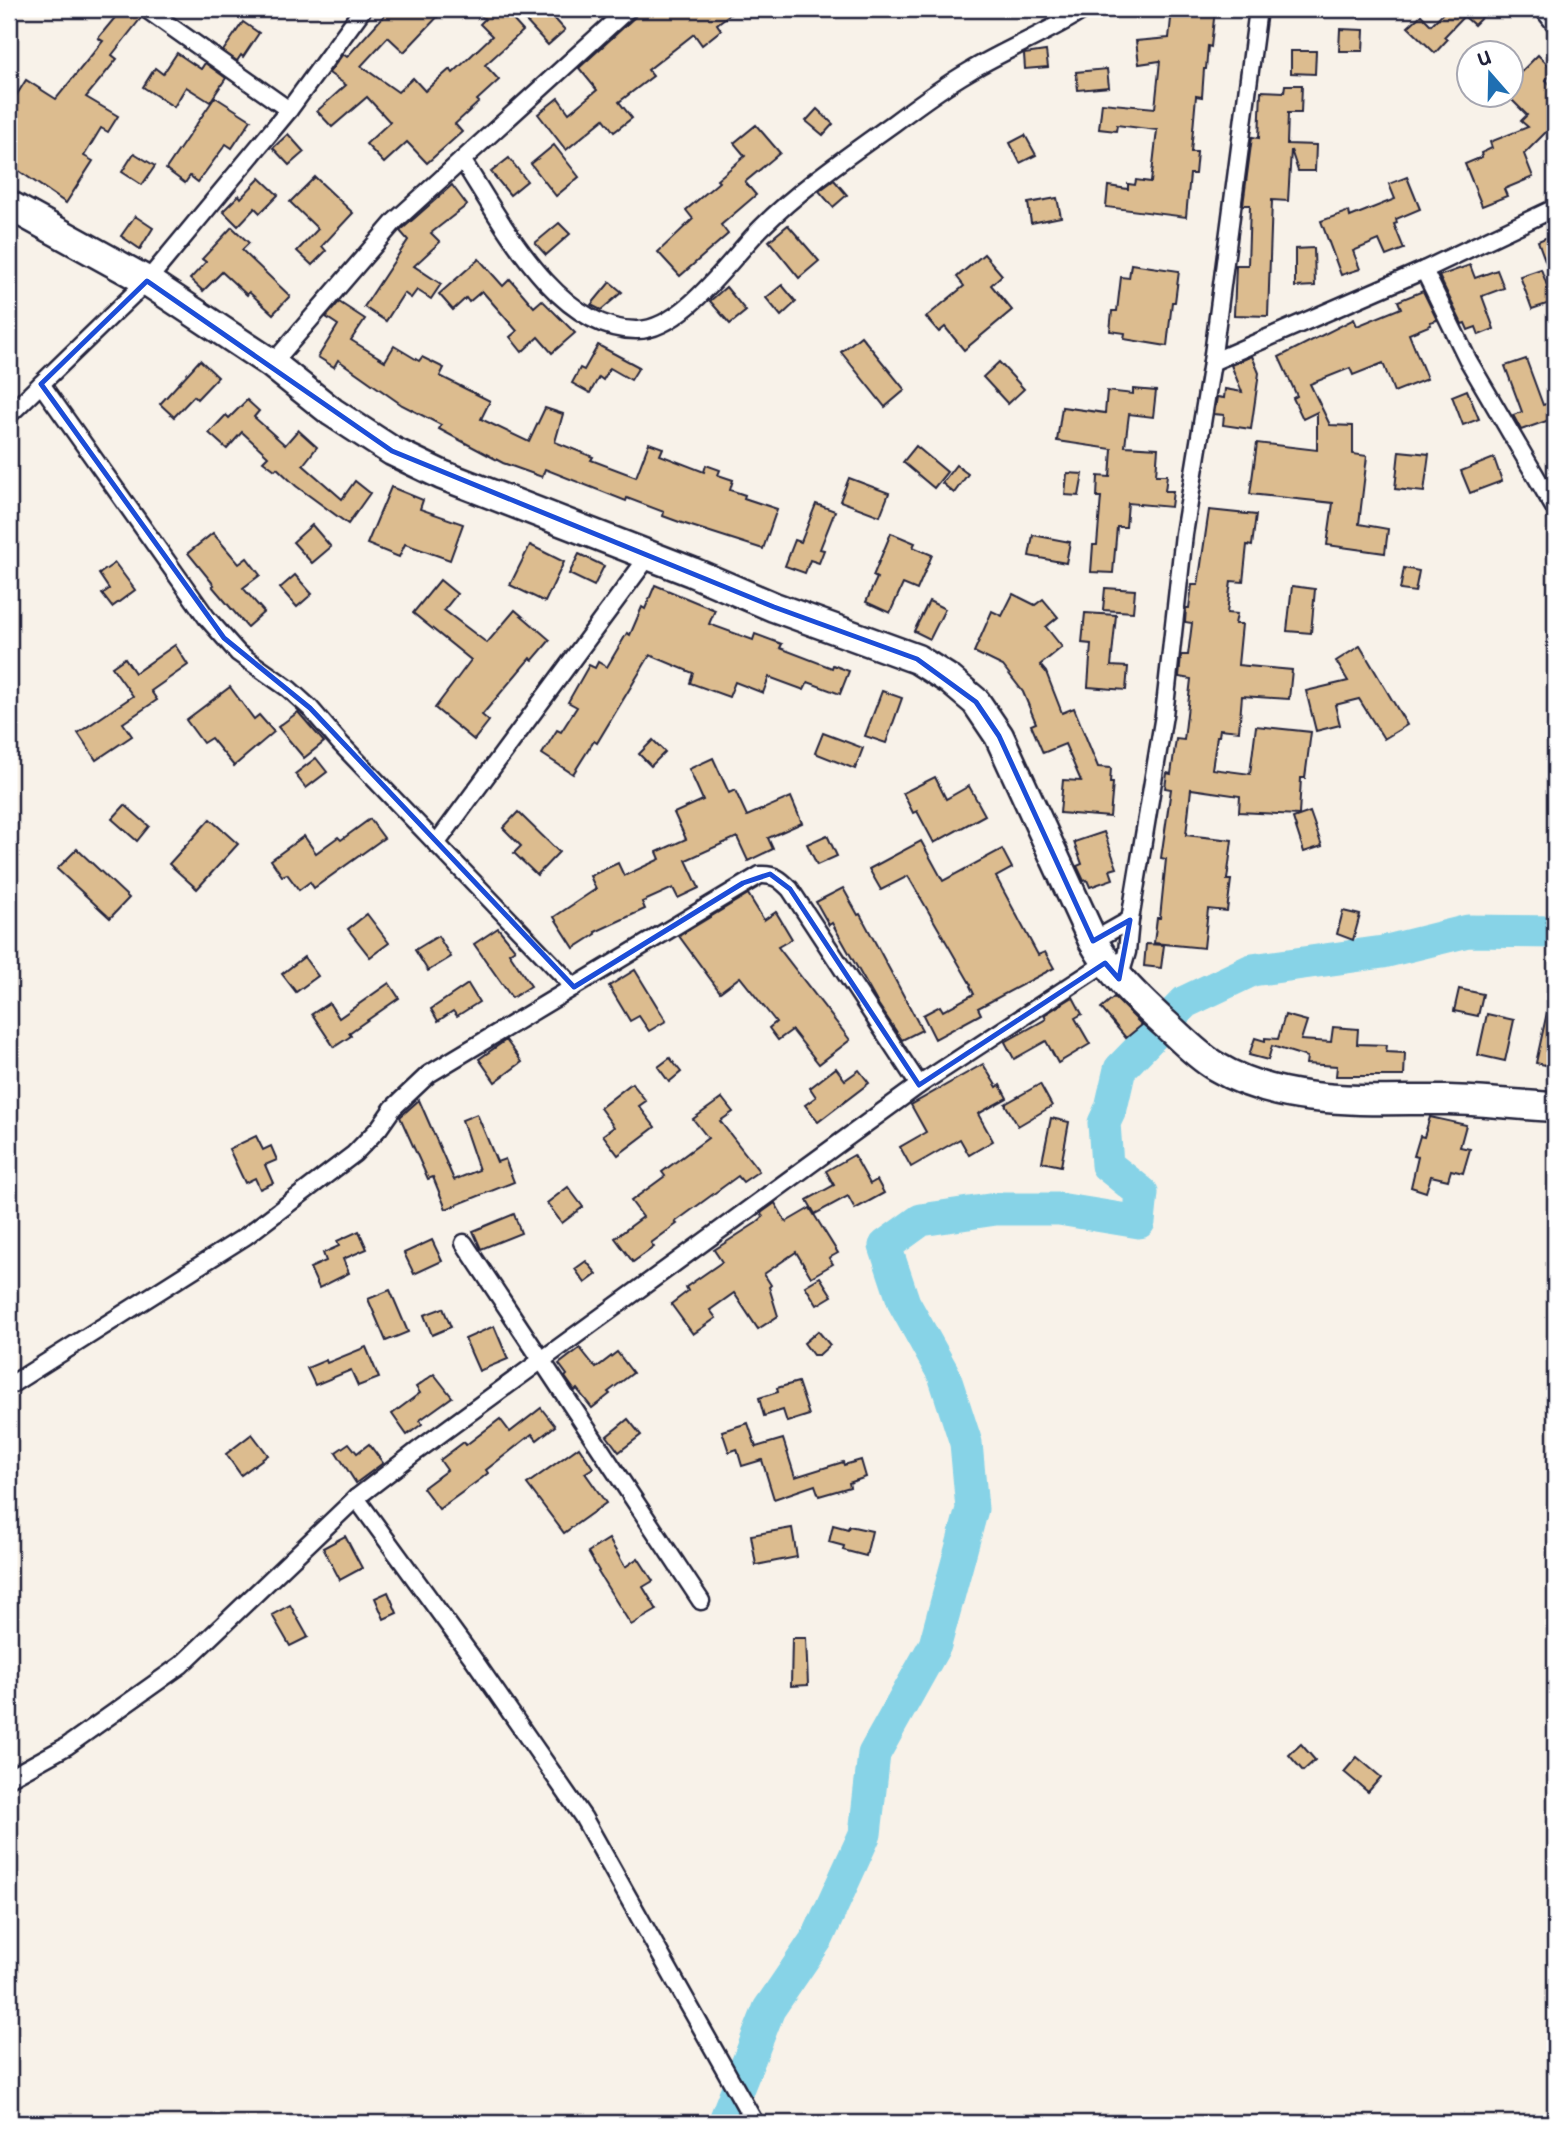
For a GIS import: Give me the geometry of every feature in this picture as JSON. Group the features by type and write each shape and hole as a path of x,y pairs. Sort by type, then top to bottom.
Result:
{"highway":[{"path":"9,205 147,281 272,364 332,412 392,451 442,475 774,607 917,659 950,680 976,702 999,736 1105,961 1154,1013 1213,1066 1278,1093 1333,1098 1462,1101 1555,1107"}],"street":[{"path":"146,9 289,110"},
{"path":"9,415 147,281 289,110 363,9"},
{"path":"272,364 394,221 628,9"},
{"path":"462,160 530,264 560,296 598,323 637,330 656,326 678,314 702,293 761,228 856,149 969,71 1085,9"},
{"path":"9,1779 67,1746 181,1665 356,1498 540,1360 919,1085 1105,961 1127,952 1164,715 1184,534 1212,362 1258,9"},
{"path":"1543,9 1555,24"},
{"path":"1212,362 1424,270 1555,208"},
{"path":"1424,270 1468,360 1555,509"},
{"path":"41,384 216,628 238,653 289,689 310,708 436,845 574,987"},
{"path":"436,845 648,557"},
{"path":"9,1386 246,1236 354,1154 379,1128 393,1108 429,1074 760,875 770,874 790,889 919,1085"},
{"path":"1105,961 1130,920"},
{"path":"464,1243 701,1601"},
{"path":"356,1498 472,1657 583,1817 755,2123"}],"highlighted area":[{"path":"147,281 392,451 774,607 917,659 976,702 999,736 1093,941 1130,920 1119,979 1105,963 919,1085 790,889 770,874 743,883 574,987 310,708 224,638 41,384"}],"building":[{"path":"122,9 135,9 141,18 112,55 117,59 86,97 118,116 108,132 101,128 84,156 93,161 66,203 9,164 9,107 26,80 56,99 103,41 98,38"},
{"path":"390,9 445,9 404,52 388,37 361,66 398,92 413,78 425,91 450,69 453,73 492,36 480,24 485,19 472,9 503,9 523,31 485,65 499,80 455,124 462,132 427,163 407,142 384,163 366,144 390,122 367,97 332,127 317,111 346,85 329,73 343,54 347,57"},
{"path":"535,9 546,9 565,30 548,45 524,19"},
{"path":"638,9 737,9 717,24 721,30 702,45 694,34 648,70 653,76 619,102 632,118 614,132 604,119 566,150 538,114 558,98 569,113 597,90 579,68 635,17"},
{"path":"1172,9 1215,9 1211,47 1208,46 1204,69 1202,97 1196,96 1191,152 1197,152 1195,174 1190,174 1186,217 1106,207 1108,186 1128,189 1128,184 1135,185 1136,180 1151,182 1157,130 1117,125 1116,131 1099,129 1102,103 1155,108 1160,61 1139,64 1136,41 1169,38"},
{"path":"1447,9 1490,9 1474,25 1464,16 1444,37 1447,40 1435,53 1408,27 1421,15 1431,25"},
{"path":"243,22 259,33 243,57 241,55 237,61 223,51"},
{"path":"1340,29 1364,30 1363,51 1339,51"},
{"path":"1046,51 1048,67 1025,69 1024,54"},
{"path":"1291,51 1316,51 1315,74 1291,73"},
{"path":"177,53 201,69 205,63 226,78 210,102 186,87 174,107 143,87 155,68 163,74"},
{"path":"1538,55 1554,71 1546,80 1555,90 1555,123 1524,154 1533,177 1504,189 1507,196 1482,206 1465,164 1482,157 1481,153 1492,148 1490,142 1528,127 1521,121 1527,115 1520,108 1526,108 1526,67"},
{"path":"1107,69 1109,87 1078,90 1076,72"},
{"path":"1285,85 1302,85 1301,113 1288,113 1287,144 1316,145 1315,171 1298,171 1291,150 1288,201 1272,200 1268,316 1234,315 1236,265 1248,265 1250,205 1243,205 1252,137 1259,138 1261,91 1284,92"},
{"path":"215,97 251,120 232,148 226,144 198,182 190,176 185,183 166,169"},
{"path":"817,109 833,124 823,135 806,121"},
{"path":"756,125 780,153 745,182 756,195 721,225 728,234 680,276 658,252 693,219 686,210 745,156 734,143"},
{"path":"288,134 304,152 289,165 273,148"},
{"path":"1025,135 1036,155 1020,163 1010,143"},
{"path":"554,145 579,177 556,196 531,164"},
{"path":"134,153 155,166 142,185 122,172"},
{"path":"509,158 527,181 510,195 491,172"},
{"path":"315,177 353,213 322,246 326,251 312,265 297,251 318,229 290,202"},
{"path":"1407,177 1420,209 1396,219 1397,223 1394,224 1404,249 1386,256 1379,240 1353,251 1360,269 1341,275 1321,221 1349,211 1350,217 1395,199 1389,184"},
{"path":"260,178 278,195 260,213 255,208 238,226 223,211 239,195 241,198"},
{"path":"834,180 847,195 833,207 819,191"},
{"path":"452,185 467,205 431,233 440,242 414,266 441,284 431,299 417,290 411,298 404,293 386,321 364,307 408,240 400,231"},
{"path":"1057,198 1061,217 1031,223 1028,203"},
{"path":"135,216 153,228 140,249 121,236"},
{"path":"559,223 570,234 546,255 535,243"},
{"path":"788,225 819,261 799,278 769,241"},
{"path":"232,227 249,243 242,250 290,296 273,314 222,272 203,291 190,279 206,262 202,259"},
{"path":"1555,234 1555,281 1553,282 1538,241"},
{"path":"1314,248 1315,286 1295,287 1295,249"},
{"path":"984,254 1002,275 991,285 1012,310 964,350 945,327 939,332 926,317 964,286 957,277"},
{"path":"479,259 503,286 510,279 534,307 542,300 575,333 552,353 538,337 522,352 510,337 517,331 482,291 469,302 466,298 453,310 439,294"},
{"path":"1131,264 1179,271 1167,346 1124,339 1125,333 1110,331 1112,311 1117,311 1121,277 1129,278"},
{"path":"1470,265 1475,278 1497,270 1504,288 1482,296 1494,329 1479,335 1476,327 1468,330 1465,323 1462,324 1439,276"},
{"path":"1541,269 1553,302 1532,309 1520,276"},
{"path":"610,282 622,292 601,310 591,305"},
{"path":"782,285 796,302 781,316 766,298"},
{"path":"726,287 746,311 730,324 710,301"},
{"path":"1423,291 1437,320 1409,334 1427,379 1394,392 1383,363 1353,375 1350,368 1310,384 1330,425 1353,426 1353,454 1367,456 1359,524 1388,529 1385,553 1327,545 1333,503 1250,494 1257,443 1317,450 1317,412 1303,419 1293,398 1297,396 1279,357 1354,319 1357,326 1401,308 1398,301"},
{"path":"339,302 365,319 351,340 385,361 394,346 419,361 422,357 444,368 440,376 490,401 481,419 529,442 545,408 563,414 555,442 593,457 591,460 636,477 649,443 663,448 660,455 704,472 706,465 720,470 718,475 733,480 730,490 745,495 744,498 777,509 763,549 682,523 663,516 664,512 627,498 626,501 545,469 542,477 503,463 439,429 441,425 402,405 338,360 334,367 318,357 338,325 326,317"},
{"path":"861,336 905,390 885,407 841,352"},
{"path":"598,345 639,367 631,380 610,368 603,380 599,377 590,393 572,383 580,368 584,370"},
{"path":"1252,356 1259,373 1251,429 1223,425 1224,415 1214,414 1217,397 1224,398 1225,389 1242,392 1231,365"},
{"path":"1526,359 1543,405 1555,401 1555,418 1521,430 1513,415 1522,412 1505,366"},
{"path":"200,360 218,377 197,399 194,396 174,417 160,404"},
{"path":"999,362 1024,389 1008,404 983,377"},
{"path":"1133,389 1156,391 1153,417 1129,414 1125,446 1158,448 1156,475 1167,475 1165,491 1173,491 1171,507 1128,503 1126,527 1117,527 1113,573 1091,572 1093,545 1097,545 1101,497 1097,497 1098,476 1110,477 1112,449 1057,441 1062,407 1105,413 1107,391 1133,394"},
{"path":"1467,390 1479,419 1463,425 1452,396"},
{"path":"247,400 259,411 254,417 285,445 298,430 317,447 303,465 342,499 355,481 370,493 348,524 296,486 277,468 275,470 263,461 268,456 242,432 227,449 209,433 226,415 229,418"},
{"path":"916,446 947,472 934,488 903,462"},
{"path":"1399,451 1429,454 1424,492 1395,489"},
{"path":"1494,458 1502,481 1470,493 1461,471"},
{"path":"956,465 968,474 954,493 942,483"},
{"path":"1067,473 1083,474 1079,496 1065,495"},
{"path":"849,478 889,493 880,516 840,501"},
{"path":"391,487 423,500 420,509 463,524 450,560 405,544 399,557 367,544"},
{"path":"816,504 835,511 820,549 824,550 819,563 810,560 805,573 785,566 795,540 801,542"},
{"path":"1209,510 1256,515 1252,546 1247,545 1243,582 1231,581 1227,613 1237,614 1235,624 1242,624 1238,665 1292,670 1289,699 1242,696 1239,731 1220,729 1212,769 1250,774 1256,726 1311,732 1305,778 1301,778 1299,815 1239,812 1240,796 1191,789 1186,835 1232,840 1227,880 1231,880 1227,911 1208,909 1204,948 1154,943 1157,918 1160,918 1166,859 1161,858 1171,789 1165,788 1167,773 1171,774 1176,739 1184,740 1191,679 1179,677 1181,655 1188,655 1192,623 1185,622 1186,608 1189,608 1192,585 1198,585"},
{"path":"312,525 331,547 312,563 293,542"},
{"path":"213,533 239,564 247,558 260,575 243,588 264,612 247,627 188,553"},
{"path":"891,533 915,543 913,547 932,555 917,590 903,584 890,613 866,602 877,578 873,576"},
{"path":"1033,535 1070,542 1066,563 1029,556"},
{"path":"530,545 564,562 545,602 510,585"},
{"path":"579,554 604,566 594,586 569,574"},
{"path":"115,563 135,590 112,607 102,594 109,589 99,574"},
{"path":"1404,568 1419,571 1415,592 1400,590"},
{"path":"295,575 312,594 297,607 280,588"},
{"path":"440,580 457,594 444,610 487,643 515,610 550,640 533,660 530,658 482,715 489,721 474,740 435,708 471,660 413,613"},
{"path":"655,585 715,610 709,624 753,640 755,634 782,644 780,648 832,668 833,665 849,671 840,694 808,682 804,690 769,677 763,693 735,682 729,697 690,683 693,673 650,655 597,743 594,741 573,774 542,754 557,730 561,732 577,707 568,702 589,665 595,668 598,662 607,667 627,633 630,635"},
{"path":"1292,586 1315,589 1311,633 1287,631"},
{"path":"1105,588 1135,590 1133,612 1103,610"},
{"path":"1013,594 1035,605 1043,599 1058,617 1046,627 1062,647 1040,665 1046,672 1062,713 1074,708 1098,767 1111,768 1110,783 1113,783 1110,817 1060,813 1063,780 1081,781 1065,744 1043,753 1031,725 1036,723 1023,692 1003,666 974,652 992,611 1002,616"},
{"path":"929,601 945,609 930,639 914,631"},
{"path":"1085,613 1116,615 1111,666 1128,667 1126,690 1088,687 1091,644 1082,643"},
{"path":"175,645 188,665 151,691 157,700 123,723 132,736 96,760 78,733 133,696 112,667 125,658 135,673"},
{"path":"1360,646 1407,725 1384,739 1359,699 1335,705 1340,725 1316,731 1306,691 1348,681 1336,661"},
{"path":"230,687 254,719 259,715 274,732 234,766 211,738 203,743 186,720"},
{"path":"882,691 902,698 886,743 865,736"},
{"path":"298,712 324,742 304,758 278,727"},
{"path":"823,733 863,748 855,769 815,753"},
{"path":"653,740 665,752 651,766 639,754"},
{"path":"316,758 327,772 306,788 295,774"},
{"path":"713,758 729,793 735,790 747,816 791,797 802,823 768,838 773,849 748,861 737,837 686,860 699,888 678,898 673,888 642,902 645,909 595,932 596,934 574,948 554,917 596,889 590,876 618,863 624,876 660,859 657,852 686,839 674,813 703,800 689,769"},
{"path":"935,777 946,799 969,786 985,815 934,843 917,811 913,813 903,793"},
{"path":"125,805 149,826 137,841 112,819"},
{"path":"518,812 559,852 537,875 514,853 521,846 503,828"},
{"path":"1310,812 1322,846 1304,852 1293,818"},
{"path":"210,819 238,844 197,889 169,864"},
{"path":"370,819 384,838 314,888 310,882 299,890 287,874 282,876 271,860 304,836 316,853 338,837 341,840"},
{"path":"1104,832 1117,868 1110,870 1113,879 1090,887 1077,866 1082,864 1074,842"},
{"path":"827,835 837,856 817,865 807,844"},
{"path":"921,841 943,881 1002,849 1012,868 996,877 1038,955 1045,952 1054,968 978,1008 981,1014 935,1039 923,1015 940,1006 943,1011 974,994 971,985 908,876 881,890 869,869"},
{"path":"77,849 129,898 110,918 57,869"},
{"path":"843,888 858,915 860,914 922,1030 902,1040 878,1004 832,923 829,925 816,902"},
{"path":"748,894 764,920 776,912 792,939 778,947 850,1040 819,1064 792,1030 778,1040 769,1028 776,1022 740,977 720,992 679,936"},
{"path":"1343,911 1360,915 1353,940 1337,934"},
{"path":"367,914 389,943 370,957 348,929"},
{"path":"498,928 515,949 509,953 531,986 512,998 474,944"},
{"path":"438,936 451,957 428,971 415,950"},
{"path":"1146,944 1164,945 1161,968 1144,966"},
{"path":"304,957 318,976 296,992 282,974"},
{"path":"635,970 666,1021 649,1031 639,1016 630,1021 609,986"},
{"path":"389,983 399,998 349,1033 351,1036 334,1047 312,1014 329,1003 339,1018"},
{"path":"468,984 479,1002 457,1016 453,1011 438,1021 431,1009"},
{"path":"1459,989 1483,994 1478,1016 1454,1011"},
{"path":"1073,997 1082,1014 1075,1018 1090,1044 1058,1063 1046,1041 1014,1059 1005,1042 1046,1019 1044,1015"},
{"path":"1114,997 1142,1025 1126,1038 1101,1008"},
{"path":"1549,1003 1555,1003 1555,1067 1536,1063"},
{"path":"1487,1014 1514,1020 1505,1061 1478,1055"},
{"path":"1285,1015 1307,1021 1301,1040 1331,1042 1333,1027 1358,1029 1357,1044 1387,1045 1386,1052 1405,1053 1404,1076 1336,1076 1337,1066 1306,1064 1307,1057 1272,1046 1268,1060 1249,1055 1255,1038 1265,1041 1265,1038 1278,1039"},
{"path":"506,1040 522,1062 495,1082 479,1059"},
{"path":"670,1058 681,1072 669,1082 658,1067"},
{"path":"983,1064 1007,1098 978,1114 993,1141 969,1155 960,1139 911,1167 900,1147 926,1132 911,1105"},
{"path":"836,1068 845,1080 859,1070 869,1083 818,1122 805,1105 816,1097 810,1088"},
{"path":"632,1083 646,1101 639,1106 655,1127 618,1155 603,1135 614,1127 600,1108"},
{"path":"1040,1084 1052,1106 1018,1126 1005,1104"},
{"path":"722,1098 733,1112 720,1121 759,1171 743,1182 738,1176 675,1222 677,1224 651,1243 654,1247 633,1262 615,1238 643,1217 631,1201 665,1176 662,1172 708,1138 693,1119"},
{"path":"419,1100 454,1180 479,1170 462,1120 477,1114 497,1162 505,1159 514,1182 446,1209 433,1177 428,1179 400,1117"},
{"path":"1430,1117 1466,1125 1460,1147 1470,1149 1463,1173 1451,1170 1448,1180 1431,1176 1426,1192 1411,1187 1418,1157 1414,1156"},
{"path":"1051,1118 1069,1122 1061,1166 1042,1162"},
{"path":"256,1136 263,1150 271,1146 277,1160 265,1165 273,1183 260,1189 255,1178 245,1183 229,1149"},
{"path":"854,1155 870,1184 877,1180 884,1193 855,1209 848,1196 815,1214 807,1200 834,1185 826,1171"},
{"path":"568,1187 583,1207 562,1223 547,1203"},
{"path":"775,1203 786,1222 810,1208 838,1253 829,1258 833,1264 811,1277 796,1252 764,1274 771,1285 769,1287 778,1316 758,1329 734,1293 710,1310 716,1318 693,1334 671,1304 688,1291 686,1287 722,1262 714,1250 756,1223 763,1217 761,1213"},
{"path":"514,1214 521,1233 481,1249 473,1231"},
{"path":"359,1231 367,1249 343,1259 349,1273 319,1288 310,1268 326,1261 323,1253 339,1246 337,1241"},
{"path":"432,1240 442,1261 414,1274 404,1253"},
{"path":"586,1261 597,1274 585,1283 575,1269"},
{"path":"820,1277 832,1296 817,1305 805,1286"},
{"path":"390,1290 408,1332 386,1341 368,1299"},
{"path":"443,1308 451,1327 432,1335 424,1315"},
{"path":"494,1326 508,1359 479,1371 465,1339"},
{"path":"818,1331 830,1345 819,1355 813,1355 804,1343"},
{"path":"366,1347 379,1378 358,1386 351,1370 315,1385 307,1368"},
{"path":"580,1348 596,1368 617,1352 633,1373 592,1408 577,1389 575,1391 559,1364"},
{"path":"434,1374 452,1397 420,1420 422,1424 407,1435 392,1414 420,1393 416,1387"},
{"path":"798,1382 809,1415 787,1422 783,1410 764,1416 759,1398 778,1392 777,1388"},
{"path":"541,1408 555,1426 537,1440 532,1434 486,1470 488,1473 482,1478 439,1509 423,1488 447,1470 440,1460 464,1442 466,1445 500,1419 510,1432"},
{"path":"628,1419 641,1435 619,1452 607,1436"},
{"path":"748,1423 756,1447 783,1439 795,1477 843,1462 844,1465 861,1460 866,1477 849,1483 850,1487 819,1496 815,1485 774,1499 762,1460 742,1466 737,1449 729,1452 722,1431"},
{"path":"252,1434 268,1455 241,1475 226,1454"},
{"path":"349,1443 357,1453 369,1444 383,1463 356,1483 336,1452"},
{"path":"579,1447 593,1468 585,1473 606,1503 564,1533 527,1484"},
{"path":"833,1525 872,1531 866,1556 843,1550 844,1546 829,1542"},
{"path":"792,1528 797,1557 756,1565 751,1535"},
{"path":"345,1536 362,1568 340,1580 323,1548"},
{"path":"609,1539 625,1567 638,1558 653,1581 643,1587 657,1610 631,1625 588,1552"},
{"path":"388,1592 397,1613 384,1619 375,1598"},
{"path":"290,1605 308,1637 290,1646 272,1615"},
{"path":"792,1638 806,1638 808,1685 791,1686"},
{"path":"1301,1744 1315,1760 1303,1771 1289,1755"},
{"path":"1357,1757 1381,1777 1368,1792 1344,1772"}],"waterway":[{"path":"724,2123 769,2009 818,1937 865,1834 874,1754 935,1645 972,1509 966,1443 944,1375 904,1303 885,1246 921,1220 996,1209 1059,1209 1139,1222 1142,1193 1107,1165 1104,1123 1111,1108 1120,1069 1185,1002 1252,970 1383,952 1468,931 1555,932"}]}
